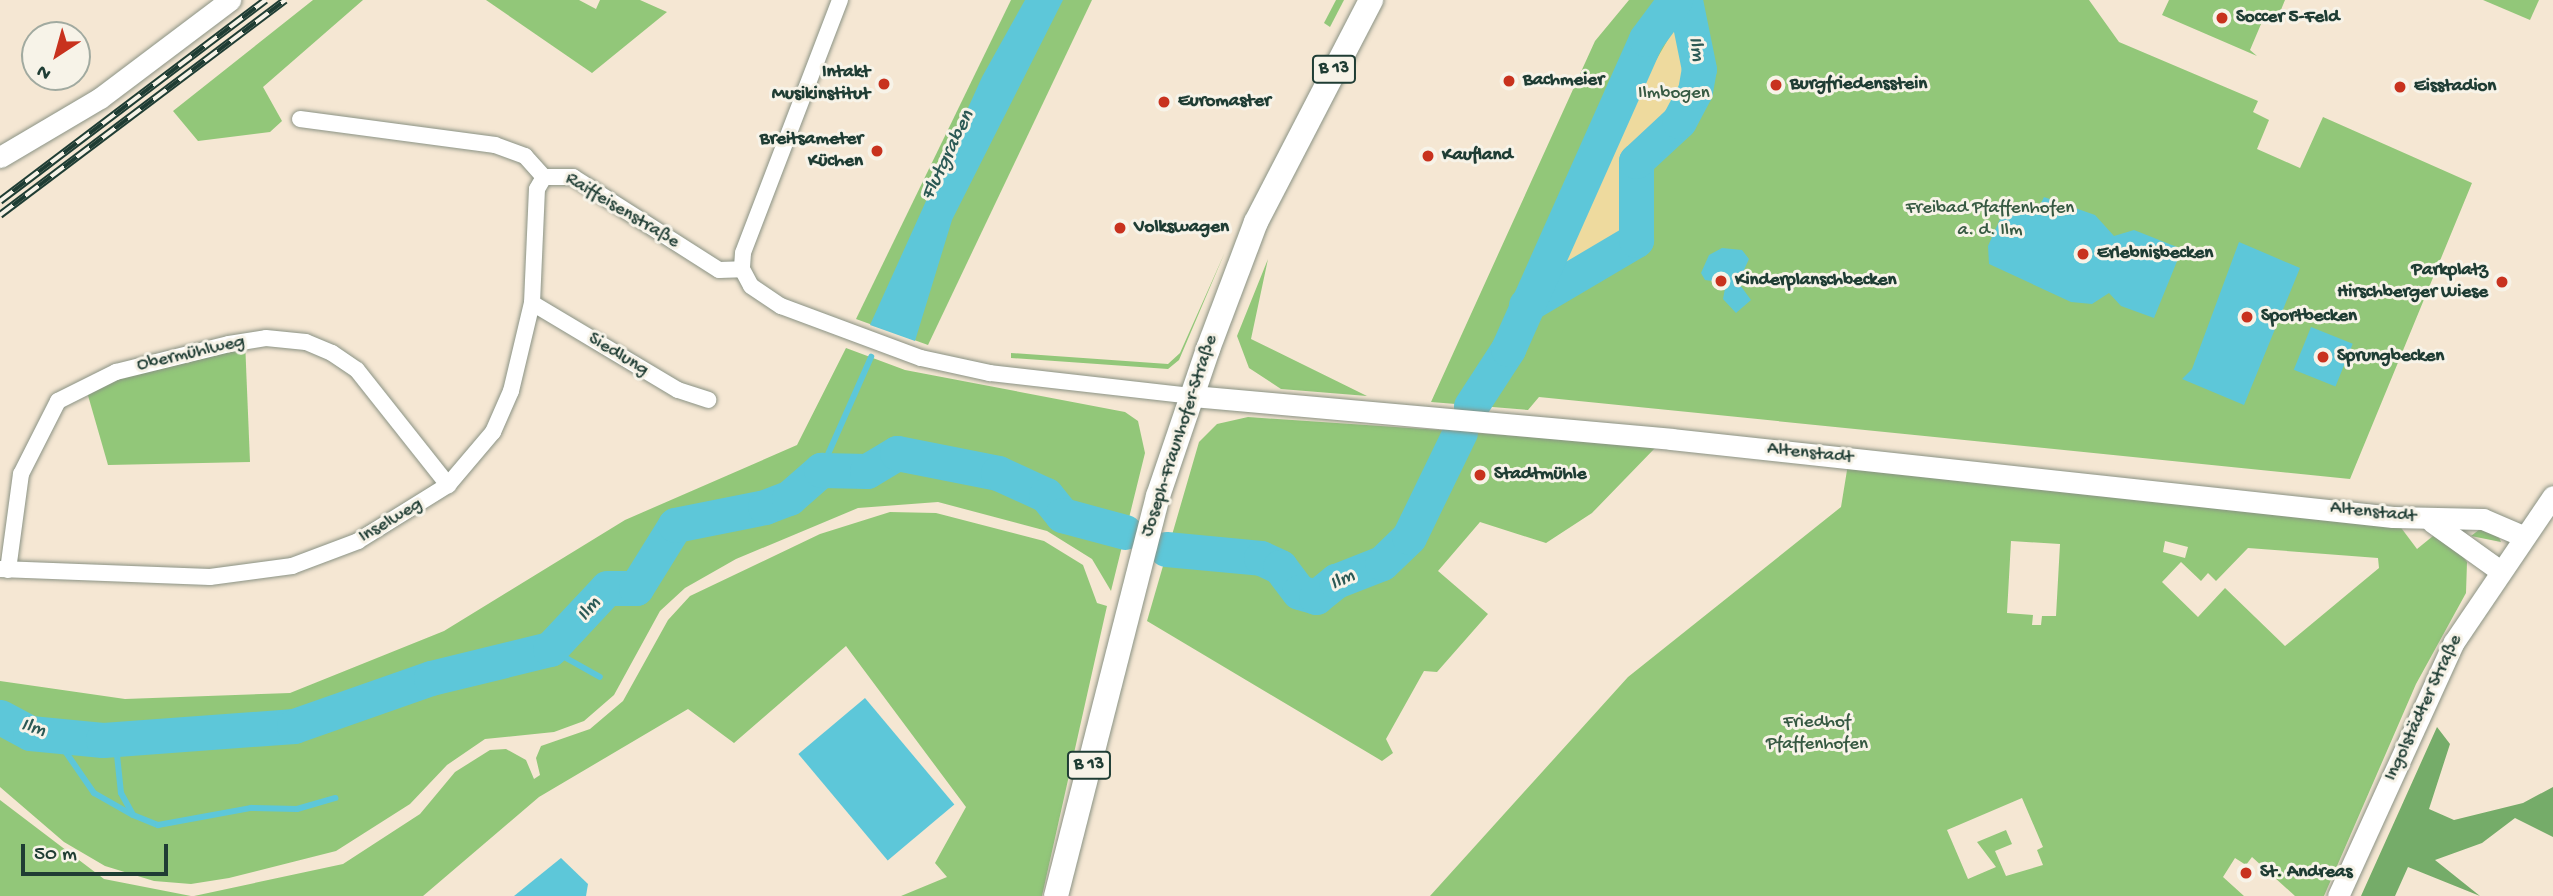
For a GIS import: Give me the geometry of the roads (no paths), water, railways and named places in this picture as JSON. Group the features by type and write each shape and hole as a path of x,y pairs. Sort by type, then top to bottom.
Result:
{"main road":[{"name":"Joseph-Fraunhofer-Straße","path":"1056,896 1158,496 1192,396 1256,222 1371,0"}],"street":[{"path":"0,157 100,99 230,0"},
{"path":"840,0 742,269 765,297 851,334 910,355 990,373 1192,396"},
{"name":"Raiffeisenstraße","path":"300,119 495,145 525,156 544,177 573,177 719,270 742,269"},
{"name":"Inselweg","path":"4,569 210,577 292,566 358,541 448,485 501,419 532,303 537,190 544,177"},
{"name":"Siedlung","path":"532,303 678,390 708,400"},
{"name":"Obermühlweg","path":"4,569 21,474 58,401 116,372 229,344 266,338 306,342 331,353 357,370 448,485"},
{"name":"Altenstadt","path":"1192,396 1483,421 2427,519 2483,519 2523,536"},
{"name":"Ingolstädter Straße","path":"2338,896 2440,668 2499,570 2553,496"},
{"name":"Altenstadt","path":"2427,519 2499,570"}],"water":[{"path":"1025,0 1063,0 952,220 915,341 870,325 982,77"},
{"name":"Erlebnisbecken","path":"2044,197 2095,215 2114,236 2134,230 2182,249 2154,318 2121,306 2109,293 2092,304 2071,302 1989,264 1988,246 2005,208 2035,215"},
{"name":"Sportbecken","path":"2239,242 2300,268 2244,405 2182,379 2192,369"},
{"name":"Kinderplanschbecken","path":"1722,248 1742,250 1749,259 1743,272 1732,274 1751,300 1736,313 1723,299 1726,283 1705,280 1701,273 1709,255"},
{"name":"Sprungbecken","path":"2311,327 2353,344 2335,387 2294,370"},
{"path":"865,698 954,804 888,860 798,754"},
{"path":"561,858 588,884 586,896 514,896"}],"waterway":[{"name":"Ilm","path":"1471,406 1508,349 1646,39 1675,0"},
{"name":"Ilm","path":"1526,305 1636,240 1636,161 1679,121 1695,91 1699,69 1685,0"},
{"name":"Flutgraben","path":"821,470 871,357"},
{"name":"Ilm","path":"1166,549 1261,558 1280,567 1299,592 1316,597 1336,581 1382,563 1409,537 1460,432"},
{"name":"Ilm","path":"0,717 30,733 103,740 294,726 431,678 550,649 607,588 636,588 675,525 765,507 789,498 821,470 867,471 897,453 998,473 1046,495 1062,515 1125,532"},
{"path":"550,649 600,677"},
{"path":"56,738 94,793 131,814"},
{"path":"103,740 117,755 121,793 133,815 158,825 251,808 297,809 335,798"}],"railway":[{"path":"0,201 266,0"},
{"path":"0,215 285,0"}],"place":[{"name":"Soccer 5-Feld","path":"2222,18"},
{"name":"Bachmeier","path":"1509,81"},
{"name":"Intakt Musikinstitut","path":"884,84"},
{"name":"Burgfriedensstein","path":"1776,85"},
{"name":"Eisstadion","path":"2400,87"},
{"name":"Euromaster","path":"1164,102"},
{"name":"Breitsameter Küchen","path":"877,151"},
{"name":"Kaufland","path":"1428,156"},
{"name":"Volkswagen","path":"1120,228"},
{"name":"Erlebnisbecken","path":"2083,254"},
{"name":"Kinderplanschbecken","path":"1721,281"},
{"name":"Parkplatz Hirschberger Wiese","path":"2502,282"},
{"name":"Sportbecken","path":"2247,317"},
{"name":"Sprungbecken","path":"2323,357"},
{"name":"Stadtmühle","path":"1480,475"},
{"name":"St. Andreas","path":"2246,873"}],"park label":[{"name":"Ilmbogen","path":"1674,94"},
{"name":"Freibad Pfaffenhofen a. d. Ilm","path":"1990,220"},
{"name":"Friedhof Pfaffenhofen","path":"1817,734"}]}
